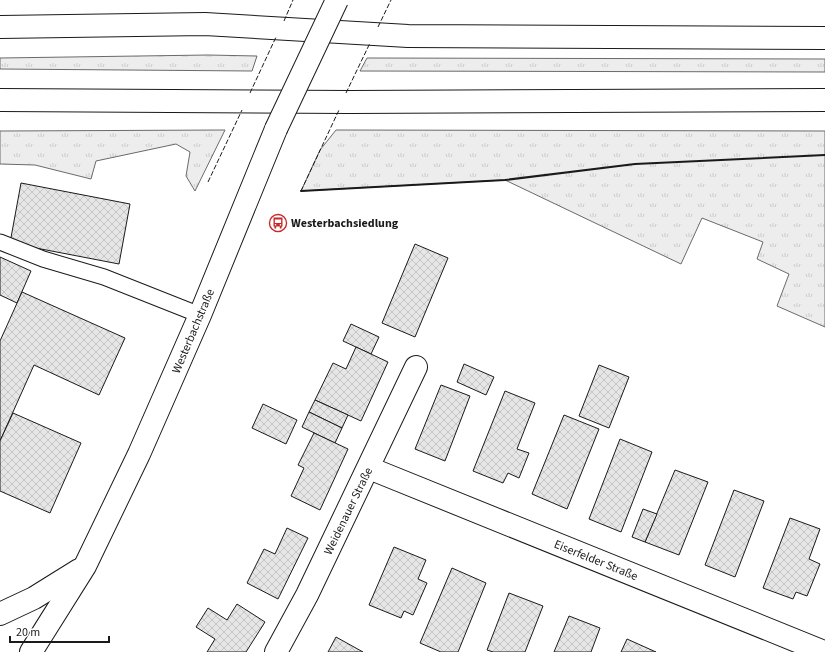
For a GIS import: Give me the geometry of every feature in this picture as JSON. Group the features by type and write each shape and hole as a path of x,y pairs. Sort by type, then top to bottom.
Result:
{"main road":[{"name":"Westerbachstraße","path":"31,652 85,566 139,454 200,315 268,146 337,0"},
{"path":"0,26 205,24 408,36 825,38"},
{"path":"0,100 350,102 825,100"},
{"name":"Weidenauer Straße","path":"276,652 307,595 416,367"},
{"name":"Eiserfelder Straße","path":"369,468 824,652"},
{"path":"0,614 34,598 85,566"}],"lane":[{"path":"0,242 43,258 104,277 200,315"}],"green space":[{"path":"208,55 257,56 252,71 0,69 0,58"},
{"path":"367,58 825,59 825,72 360,71"},
{"path":"225,130 195,191 186,176 190,152 176,144 96,161 91,179 35,165 0,164 0,131"},
{"path":"336,130 825,131 825,327 777,306 789,274 757,259 763,242 702,218 681,264 505,180 301,191 320,150"}],"building":[{"path":"21,183 130,204 119,264 10,243"},
{"path":"415,244 448,258 415,337 382,323"},
{"path":"0,257 31,271 17,303 0,295"},
{"path":"22,292 125,338 99,395 34,365 0,441 0,341"},
{"path":"351,324 379,337 371,354 343,341"},
{"path":"356,347 388,362 361,421 315,400 333,363 346,369"},
{"path":"464,364 494,377 486,395 457,382"},
{"path":"599,365 629,377 609,428 579,416"},
{"path":"441,385 470,396 445,461 415,449"},
{"path":"505,391 535,403 517,449 529,453 519,478 508,473 503,483 473,471"},
{"path":"315,400 348,415 342,428 309,412"},
{"path":"263,404 297,420 286,444 252,428"},
{"path":"309,412 342,428 335,443 302,427"},
{"path":"13,413 81,443 50,513 0,491 0,441"},
{"path":"564,415 599,429 567,509 532,494"},
{"path":"314,433 348,449 320,510 291,496 304,468 298,465"},
{"path":"620,439 652,452 621,532 589,519"},
{"path":"675,470 708,482 679,555 645,542"},
{"path":"734,490 764,501 735,577 705,565"},
{"path":"643,509 657,514 645,542 632,537"},
{"path":"790,518 820,529 809,559 820,564 807,596 796,592 793,599 763,588"},
{"path":"287,528 308,538 278,599 247,583 264,549 275,554"},
{"path":"394,547 426,560 418,579 427,583 413,615 404,611 401,618 369,605"},
{"path":"452,568 486,583 458,652 441,652 420,643"},
{"path":"509,593 543,606 525,652 493,652 487,650"},
{"path":"237,604 265,622 246,652 207,652 215,639 196,627 208,608 227,620"},
{"path":"569,616 600,628 591,652 554,652"},
{"path":"336,637 363,652 328,652"},
{"path":"627,639 656,652 621,652"}],"fence":[{"path":"284,21 293,0"},
{"path":"378,27 391,0"},
{"path":"250,93 276,37"},
{"path":"346,93 370,43"},
{"path":"208,182 242,110"},
{"path":"301,191 339,110"}],"wall":[{"path":"301,191 505,180 635,164 825,155"}],"place":[{"name":"Westerbachsiedlung","path":"278,223"}]}
